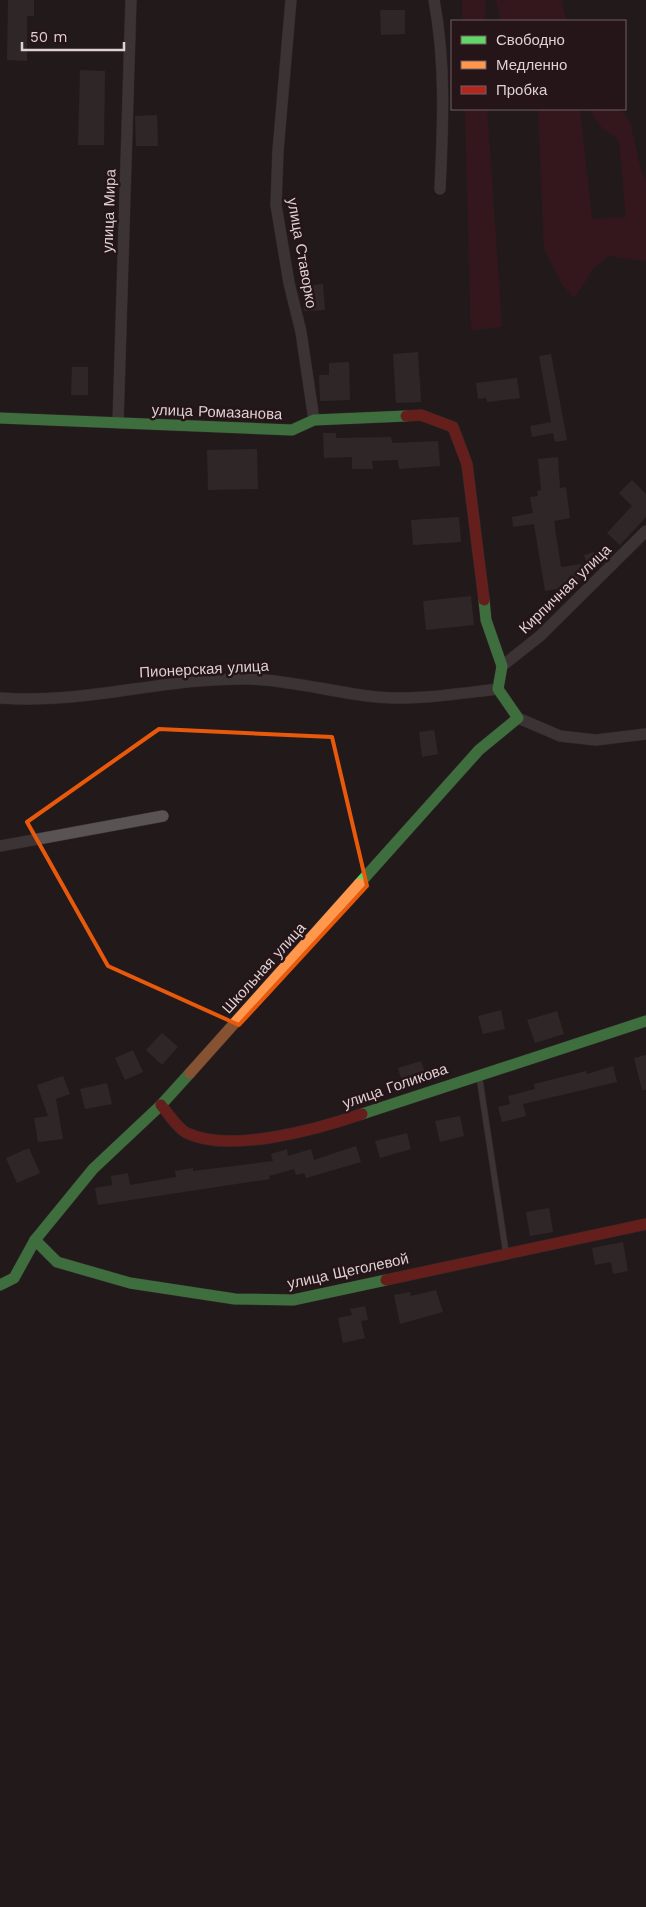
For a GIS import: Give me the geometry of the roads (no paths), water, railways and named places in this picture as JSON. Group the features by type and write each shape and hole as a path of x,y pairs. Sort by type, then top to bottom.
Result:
{"street":[{"name":"улица Мира","path":"118,423 131,0"},
{"name":"улица Ставорко","path":"291,0 278,151 276,205 288,283 301,332 314,420"},
{"path":"434,0 439,29 444,97 440,189"},
{"name":"улица Ромазанова","path":"0,418 292,430 314,420 421,415 453,427 467,464 486,620 502,666"},
{"name":"Кирпичная улица","path":"502,666 540,636 646,531"},
{"path":"502,666 498,689 518,718 560,736 596,740 646,734"},
{"name":"Пионерская улица","path":"0,698 25,700 146,686 248,679 290,681 379,697 498,689"},
{"name":"Школьная улица","path":"0,1285 14,1278 35,1240 93,1169 161,1105 479,750 518,718"},
{"path":"0,846 163,816"},
{"name":"улица Голикова","path":"161,1105 186,1134 218,1142 281,1136 338,1122 478,1074 646,1022"},
{"name":"улица Щеголевой","path":"35,1240 57,1262 130,1283 235,1299 293,1300 646,1224"}],"lane":[{"path":"478,1074 506,1253"}]}
